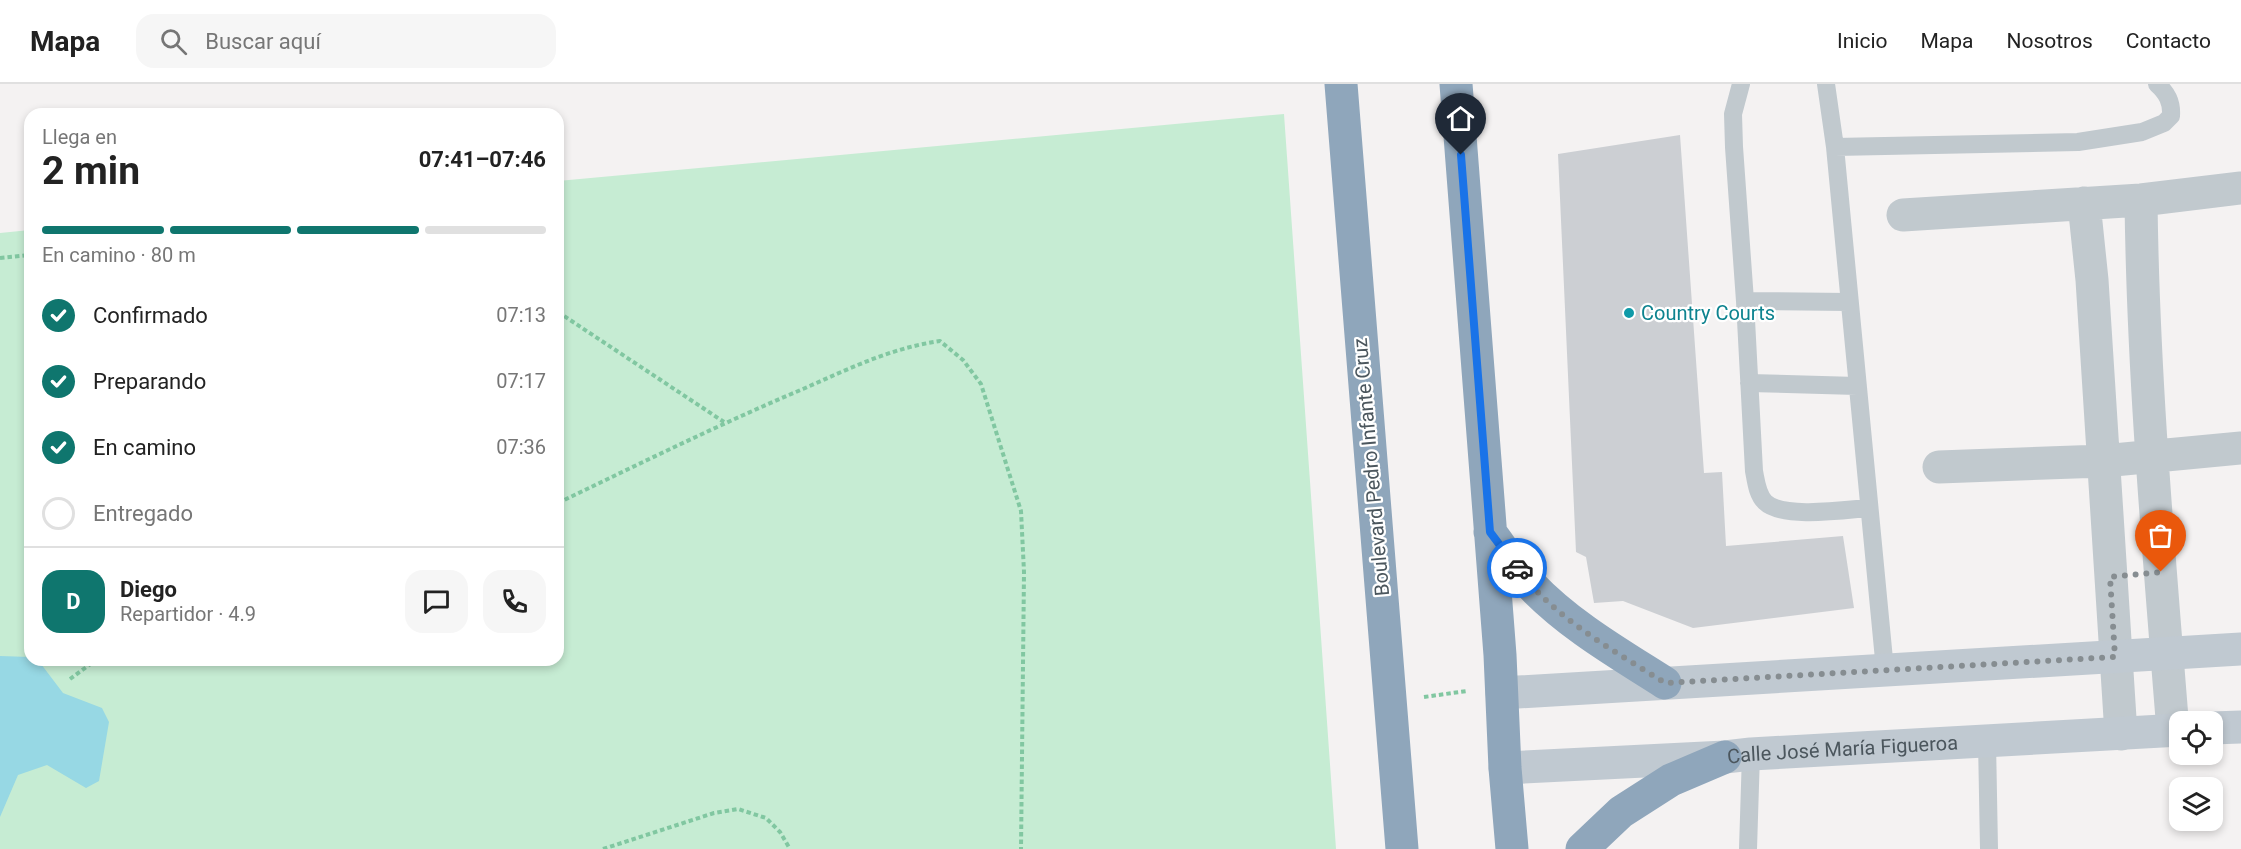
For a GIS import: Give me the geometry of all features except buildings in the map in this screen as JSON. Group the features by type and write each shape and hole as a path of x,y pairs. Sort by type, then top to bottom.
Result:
{"highway":[{"name":"Boulevard Pedro Infante Cruz","path":"1341,84 1402,849"},
{"path":"1456,84 1490,532 1504,768 1512,849"},
{"path":"1490,532 1528,583 1558,610 1603,644 1665,683"},
{"path":"1582,849 1621,812 1671,780 1738,756"}],"street":[{"path":"1903,215 2141,200 2241,188"},
{"path":"2141,200 2142,299 2152,458 2174,711"},
{"path":"2084,203 2092,280 2121,734"},
{"path":"1939,467 2152,458 2241,448"},
{"path":"2110,577 2161,572"},
{"path":"1501,690 1665,683 2241,649"},
{"path":"2223,728 2241,727"},
{"name":"Calle José María Figueroa","path":"1504,768 2169,731"}],"lane":[{"path":"1741,84 1733,114 1754,471 1757,488 1764,502 1776,508 1808,513 1868,508"},
{"path":"1826,84 1835,147 1884,670"},
{"path":"1835,147 2078,142 2142,132 2164,123 2171,116 2172,106 2166,92 2157,84"},
{"path":"1745,301 1849,302"},
{"path":"1749,383 1857,386"},
{"path":"1987,741 1989,849"},
{"path":"1738,756 1748,849"}],"path":[{"path":"0,258 24,256"},
{"path":"564,316 724,422"},
{"path":"564,500 724,422 884,354 912,345 940,341 963,360 981,384 1021,511 1024,572 1021,849"},
{"path":"70,679 88,666"},
{"path":"1390,701 1501,690"},
{"path":"603,849 714,813 738,809 766,818 780,832 790,849"}],"green space":[{"path":"1284,114 1336,849 0,849 0,233 24,231 24,666 564,666 564,180"}],"water":[{"path":"0,656 24,657 24,666 43,666 63,693 102,708 109,722 99,781 86,788 47,765 18,775 0,817"}],"way so far":[{"path":"1517,568 1528,583 1558,610 1603,644 1665,683 2115,657 2110,577 2161,572"}],"place":[{"name":"Country Courts","path":"1629,313"}],"route":[{"path":"1461,155 1490,532 1517,568"}]}
